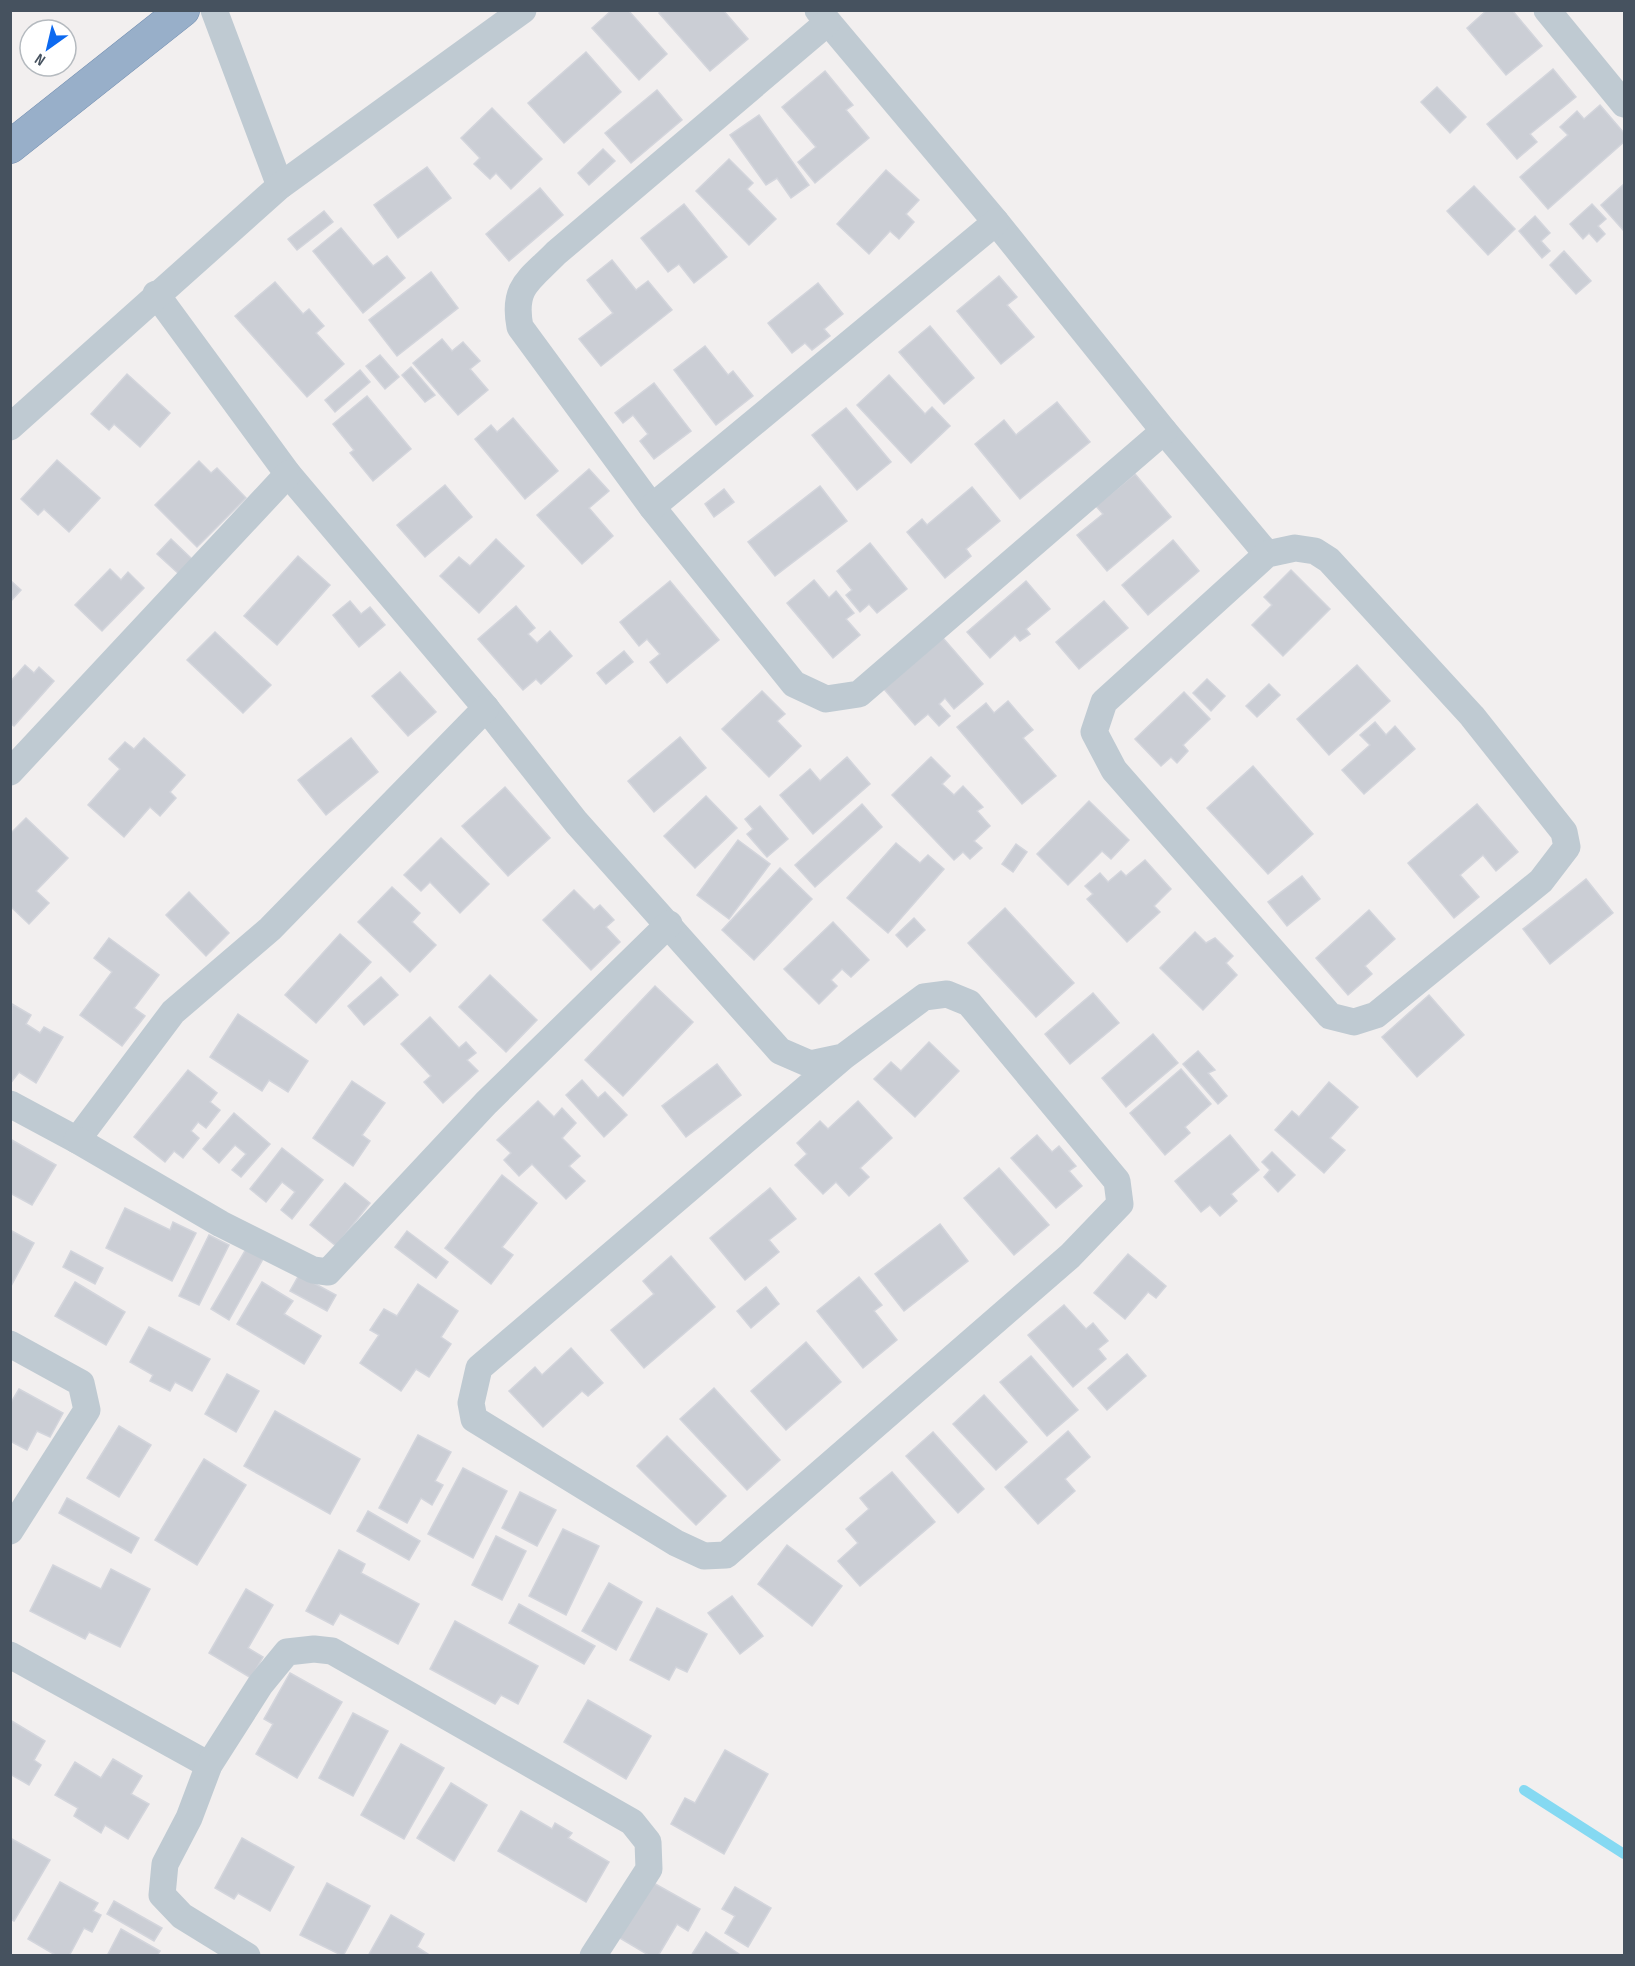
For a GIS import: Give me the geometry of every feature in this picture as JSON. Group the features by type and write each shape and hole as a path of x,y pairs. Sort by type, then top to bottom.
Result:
{"highway":[{"path":"10,147 183,10"}],"street":[{"path":"214,10 280,186"},
{"path":"10,427 156,294 280,186 523,10"},
{"path":"1547,10 1624,104"},
{"path":"1164,431 859,694 826,699 794,684 652,507 520,327 516,307 521,290 556,253 823,17 996,222 1164,431 1267,554"},
{"path":"652,507 996,222"},
{"path":"156,294 288,474 486,708 576,822 780,1051 810,1064 843,1057 924,997 947,994 969,1003 1117,1181 1120,1204 1070,1256 726,1555 704,1556 676,1543 474,1419 471,1403 479,1368 843,1057"},
{"path":"10,772 288,474"},
{"path":"1295,548 1315,551 1329,560 1472,716 1564,832 1567,847 1541,881 1486,927 1376,1015 1354,1022 1330,1016 1114,770 1094,732 1104,702 1267,554 1295,548"},
{"path":"77,1140 174,1012 270,929 486,708"},
{"path":"10,1104 77,1140 221,1224 313,1270 328,1272 486,1102 669,924"},
{"path":"10,1344 81,1383 87,1410 10,1531"},
{"path":"247,1956 182,1916 162,1895 165,1864 189,1818 209,1765 260,1685 287,1652 314,1649 332,1651 632,1822 648,1842 649,1869 593,1956"},
{"path":"10,1655 209,1765"}],"building":[{"path":"612,10 628,10 667,54 639,80 592,28"},
{"path":"662,10 723,10 748,39 710,71 659,13"},
{"path":"1487,10 1512,10 1542,46 1506,75 1467,28"},
{"path":"586,52 621,92 564,143 528,103"},
{"path":"1553,69 1576,97 1530,134 1537,142 1517,159 1487,124"},
{"path":"825,71 853,105 846,110 869,138 815,183 798,162 816,147 782,107"},
{"path":"1437,87 1466,117 1450,133 1421,102"},
{"path":"657,90 682,120 631,163 605,133"},
{"path":"1600,105 1624,133 1624,142 1548,209 1520,177 1568,135 1560,127 1577,111 1584,119"},
{"path":"492,108 542,159 511,189 496,173 490,179 474,164 480,158 461,138"},
{"path":"759,115 809,185 791,198 777,178 766,185 730,135"},
{"path":"603,149 615,161 589,185 578,173"},
{"path":"729,159 753,183 747,189 776,219 749,245 696,191"},
{"path":"427,167 451,198 398,238 374,205"},
{"path":"886,170 919,200 906,214 914,222 899,239 890,231 869,254 837,224"},
{"path":"1624,184 1624,231 1601,205"},
{"path":"1474,186 1515,229 1488,255 1447,211"},
{"path":"540,188 563,215 509,261 486,234"},
{"path":"684,204 727,257 694,283 679,264 668,272 641,238"},
{"path":"1592,204 1606,219 1598,226 1605,234 1597,242 1589,233 1583,239 1570,224"},
{"path":"324,211 333,222 297,250 288,239"},
{"path":"1535,216 1550,233 1541,241 1550,251 1542,258 1519,231"},
{"path":"341,228 373,266 387,256 405,278 363,313 313,251"},
{"path":"1564,251 1591,281 1576,294 1550,265"},
{"path":"612,260 636,290 648,281 672,310 601,366 579,339 613,313 587,280"},
{"path":"431,272 458,308 397,356 369,320"},
{"path":"999,276 1017,297 1007,305 1034,337 1001,364 957,311"},
{"path":"275,282 303,314 309,309 324,326 316,333 344,364 307,397 235,316"},
{"path":"818,283 843,314 824,329 830,336 812,350 805,343 792,353 768,323"},
{"path":"930,326 974,378 944,404 899,352"},
{"path":"442,339 452,351 463,342 480,361 470,369 488,390 458,415 413,363"},
{"path":"705,346 728,375 733,371 753,396 716,425 674,370"},
{"path":"380,355 399,377 385,389 366,366"},
{"path":"411,367 435,395 425,402 402,375"},
{"path":"360,370 370,382 335,412 325,400"},
{"path":"127,374 170,413 140,447 114,424 109,430 91,414"},
{"path":"889,375 925,414 932,407 950,426 911,463 857,405"},
{"path":"654,383 691,431 654,459 640,441 648,434 633,415 623,423 615,413"},
{"path":"367,396 411,449 373,481 350,453 354,450 333,424"},
{"path":"1057,402 1090,442 1020,499 975,444 1004,420 1016,435"},
{"path":"846,408 891,462 857,490 812,435"},
{"path":"513,418 558,471 525,499 475,439 491,425 497,432"},
{"path":"57,460 100,498 69,532 44,509 38,515 21,499"},
{"path":"199,461 211,473 217,468 246,498 197,547 155,505"},
{"path":"589,469 609,491 589,508 613,536 582,564 537,515"},
{"path":"1135,474 1171,517 1107,571 1077,535 1103,514 1096,506"},
{"path":"445,485 472,517 425,557 397,525"},
{"path":"820,486 847,521 775,576 748,542"},
{"path":"972,487 1000,521 966,549 971,556 945,578 907,532 922,519 927,525"},
{"path":"724,489 734,502 714,517 705,504"},
{"path":"171,539 193,560 179,574 157,554"},
{"path":"496,539 524,566 479,613 440,576 459,557 470,566"},
{"path":"1173,540 1199,571 1148,615 1122,585"},
{"path":"870,543 907,589 877,613 869,604 860,612 846,595 852,590 837,571"},
{"path":"298,556 330,585 277,645 244,616"},
{"path":"110,569 121,580 128,572 144,588 102,631 75,605"},
{"path":"1291,570 1330,609 1283,656 1252,625 1272,605 1264,597"},
{"path":"10,580 21,590 10,602"},
{"path":"814,580 829,598 836,591 854,613 846,619 860,635 833,658 787,603"},
{"path":"670,581 719,640 667,683 650,662 660,654 647,639 639,646 620,622"},
{"path":"1026,581 1050,609 1026,629 1030,634 1020,641 1015,635 990,658 967,632"},
{"path":"350,601 361,614 370,607 385,625 359,647 333,615"},
{"path":"1104,601 1128,628 1079,669 1056,642"},
{"path":"516,606 535,628 528,634 537,643 550,631 572,656 541,684 536,679 523,690 478,639"},
{"path":"215,632 271,685 243,713 187,660"},
{"path":"943,638 983,684 954,709 945,698 939,704 950,716 939,726 928,714 915,725 884,689"},
{"path":"624,651 633,662 606,684 597,673"},
{"path":"25,665 34,673 39,667 54,681 14,726 10,723 10,682"},
{"path":"1357,665 1390,701 1329,755 1297,719"},
{"path":"400,672 436,712 408,736 372,696"},
{"path":"1207,679 1225,696 1211,711 1193,693"},
{"path":"1269,684 1280,695 1257,717 1246,706"},
{"path":"762,691 785,714 777,721 801,746 769,777 722,729"},
{"path":"1184,692 1210,719 1183,745 1188,751 1177,763 1171,757 1161,766 1135,739"},
{"path":"1008,701 1033,730 1023,738 1056,776 1022,804 957,727 986,703 994,713"},
{"path":"1375,722 1386,735 1395,726 1415,749 1364,794 1342,770 1370,745 1360,735"},
{"path":"680,737 706,768 654,812 628,781"},
{"path":"144,738 185,775 170,792 176,798 160,816 150,807 124,837 88,805 120,769 109,759 125,742 134,749"},
{"path":"351,738 378,772 326,815 298,780"},
{"path":"847,757 870,784 813,834 780,795 810,769 820,781"},
{"path":"931,757 950,776 942,784 954,795 963,786 983,807 977,811 990,826 974,841 982,848 970,859 963,852 954,860 892,795"},
{"path":"1253,766 1313,834 1268,874 1207,808"},
{"path":"505,787 550,838 508,876 462,826"},
{"path":"706,796 737,828 695,868 664,836"},
{"path":"1089,801 1129,840 1111,859 1102,851 1068,885 1037,854"},
{"path":"862,804 882,827 815,887 795,865"},
{"path":"1477,804 1518,852 1496,871 1483,855 1460,875 1479,897 1454,918 1408,863"},
{"path":"760,806 788,839 767,857 747,834 753,829 745,819"},
{"path":"26,818 68,858 36,891 49,903 29,924 10,906 10,834"},
{"path":"441,838 489,884 460,913 430,882 421,891 404,875"},
{"path":"738,840 770,864 729,919 697,895"},
{"path":"896,843 920,863 928,855 944,869 888,933 847,898"},
{"path":"1016,844 1027,852 1013,872 1002,864"},
{"path":"1145,860 1171,889 1154,906 1160,912 1127,942 1087,899 1093,894 1085,886 1100,873 1108,882 1121,871 1126,876"},
{"path":"780,868 812,899 754,960 722,930"},
{"path":"1302,876 1320,899 1287,926 1268,902"},
{"path":"1586,879 1613,913 1550,964 1523,929"},
{"path":"392,887 420,913 412,922 436,945 410,972 358,922"},
{"path":"574,890 594,910 600,905 614,920 606,927 620,942 591,970 543,920"},
{"path":"189,892 229,933 206,956 166,915"},
{"path":"1005,908 1074,983 1036,1017 968,943"},
{"path":"1369,910 1395,939 1365,966 1372,974 1348,995 1316,958"},
{"path":"914,918 925,930 907,947 896,935"},
{"path":"833,922 869,960 851,977 842,969 831,980 837,986 819,1004 784,969"},
{"path":"1195,932 1206,943 1215,938 1233,956 1226,963 1237,975 1203,1010 1160,968"},
{"path":"340,934 371,962 316,1023 285,995"},
{"path":"109,938 159,975 134,1008 145,1016 122,1046 80,1015 112,972 94,958"},
{"path":"490,975 537,1020 506,1052 459,1007"},
{"path":"381,977 398,995 364,1025 348,1006"},
{"path":"655,986 693,1022 623,1096 585,1060"},
{"path":"1093,993 1119,1023 1070,1064 1045,1034"},
{"path":"1429,995 1464,1035 1417,1077 1382,1037"},
{"path":"12,1004 31,1015 26,1024 40,1033 44,1027 63,1037 36,1083 19,1072 10,1084"},
{"path":"238,1014 308,1061 288,1092 269,1080 262,1091 210,1057"},
{"path":"430,1017 459,1048 466,1042 476,1053 467,1060 478,1071 443,1103 424,1082 431,1076 401,1044"},
{"path":"1153,1034 1178,1063 1126,1107 1102,1078"},
{"path":"929,1042 959,1071 915,1117 874,1079 891,1062 901,1071"},
{"path":"1198,1051 1215,1070 1208,1073 1227,1096 1218,1104 1183,1064"},
{"path":"717,1064 741,1095 686,1137 662,1106"},
{"path":"1181,1069 1211,1104 1185,1127 1190,1133 1165,1155 1130,1113"},
{"path":"188,1070 217,1093 210,1102 220,1110 206,1128 198,1122 191,1131 199,1138 183,1158 174,1151 165,1162 134,1137"},
{"path":"582,1080 598,1098 605,1092 627,1115 604,1137 566,1095"},
{"path":"352,1081 385,1103 362,1135 370,1141 353,1166 313,1138"},
{"path":"1329,1082 1358,1107 1330,1138 1345,1150 1324,1173 1275,1130 1292,1111 1299,1117"},
{"path":"538,1101 554,1117 562,1108 576,1123 562,1138 580,1156 569,1166 585,1181 566,1199 532,1164 519,1176 504,1160 511,1153 497,1140"},
{"path":"858,1101 892,1138 860,1168 869,1177 849,1196 836,1182 823,1194 795,1165 807,1154 797,1143 820,1121 828,1129"},
{"path":"234,1113 270,1144 241,1177 232,1170 246,1154 235,1145 219,1163 203,1149"},
{"path":"1037,1135 1052,1152 1059,1146 1076,1166 1069,1171 1082,1186 1056,1208 1011,1158"},
{"path":"1230,1135 1259,1170 1231,1194 1237,1201 1220,1216 1210,1205 1201,1212 1175,1181"},
{"path":"10,1139 56,1165 32,1205 10,1193"},
{"path":"282,1148 323,1180 292,1219 281,1210 295,1192 282,1182 266,1202 250,1189"},
{"path":"1272,1152 1295,1175 1278,1192 1264,1177 1270,1170 1262,1162"},
{"path":"999,1168 1049,1225 1014,1255 964,1198"},
{"path":"502,1175 537,1203 502,1247 513,1255 491,1284 445,1248"},
{"path":"345,1183 370,1203 336,1246 310,1225"},
{"path":"770,1188 796,1219 769,1240 779,1252 745,1280 710,1238"},
{"path":"125,1208 170,1230 173,1222 196,1233 172,1281 106,1248"},
{"path":"940,1224 968,1261 904,1311 875,1274"},
{"path":"10,1230 34,1243 10,1288"},
{"path":"407,1231 448,1262 436,1278 395,1247"},
{"path":"209,1235 229,1245 199,1305 179,1296"},
{"path":"246,1249 263,1259 229,1320 211,1309"},
{"path":"71,1251 103,1268 95,1284 63,1267"},
{"path":"1128,1254 1166,1286 1156,1298 1148,1292 1125,1319 1094,1293"},
{"path":"671,1256 715,1307 644,1368 611,1330 654,1294 643,1281"},
{"path":"299,1275 336,1295 327,1311 290,1291"},
{"path":"859,1277 882,1305 874,1311 897,1340 863,1368 817,1311"},
{"path":"75,1282 125,1312 106,1345 55,1316"},
{"path":"262,1282 293,1301 284,1314 321,1336 304,1364 237,1324"},
{"path":"418,1284 458,1311 441,1337 451,1344 429,1377 416,1369 401,1391 360,1363 379,1335 370,1330 384,1309 397,1316"},
{"path":"766,1287 779,1304 751,1328 737,1311"},
{"path":"1064,1305 1086,1329 1093,1323 1108,1341 1098,1349 1106,1359 1073,1387 1028,1335"},
{"path":"149,1327 210,1359 192,1391 175,1382 170,1391 150,1381 153,1375 130,1362"},
{"path":"806,1342 841,1382 786,1430 751,1391"},
{"path":"571,1348 603,1383 588,1396 582,1391 543,1427 509,1391 535,1367 542,1375"},
{"path":"1127,1354 1146,1376 1107,1410 1088,1388"},
{"path":"1031,1356 1078,1410 1047,1436 1000,1382"},
{"path":"227,1374 259,1391 236,1432 205,1414"},
{"path":"714,1388 780,1460 747,1490 680,1419"},
{"path":"19,1389 63,1413 50,1437 37,1431 27,1450 10,1441 10,1404"},
{"path":"984,1395 1027,1442 996,1470 953,1424"},
{"path":"275,1411 360,1459 330,1514 244,1466"},
{"path":"119,1426 151,1445 119,1497 87,1478"},
{"path":"1068,1431 1090,1457 1065,1479 1075,1491 1038,1524 1005,1487"},
{"path":"933,1432 984,1489 958,1513 906,1456"},
{"path":"418,1435 451,1452 435,1481 443,1485 432,1505 421,1498 407,1523 379,1508"},
{"path":"667,1436 726,1496 696,1525 637,1466"},
{"path":"204,1459 246,1485 197,1565 155,1540"},
{"path":"463,1468 507,1491 473,1558 428,1534"},
{"path":"892,1472 935,1522 860,1586 838,1561 858,1543 846,1529 869,1509 860,1498"},
{"path":"520,1492 556,1510 537,1546 502,1528"},
{"path":"67,1498 139,1538 131,1553 59,1513"},
{"path":"368,1511 420,1541 409,1560 357,1531"},
{"path":"563,1529 599,1546 566,1615 529,1596"},
{"path":"496,1536 526,1551 502,1600 472,1585"},
{"path":"787,1545 842,1586 812,1626 758,1584"},
{"path":"339,1550 365,1564 361,1573 419,1604 398,1644 340,1613 333,1625 306,1611"},
{"path":"53,1565 101,1589 111,1569 150,1589 120,1647 89,1632 85,1639 30,1611"},
{"path":"609,1583 642,1602 616,1650 582,1631"},
{"path":"246,1589 273,1605 248,1648 263,1657 251,1678 209,1653"},
{"path":"732,1596 763,1636 740,1654 708,1613"},
{"path":"519,1604 595,1646 584,1664 509,1623"},
{"path":"657,1608 707,1634 687,1672 676,1667 669,1680 630,1660"},
{"path":"455,1621 538,1666 518,1704 501,1695 495,1704 430,1669"},
{"path":"290,1673 342,1702 297,1778 256,1754 273,1724 264,1719"},
{"path":"588,1700 651,1736 626,1779 564,1742"},
{"path":"353,1713 388,1731 353,1796 319,1778"},
{"path":"10,1720 45,1741 34,1760 41,1765 29,1785 10,1774"},
{"path":"401,1744 444,1768 404,1839 361,1815"},
{"path":"725,1750 768,1774 724,1854 671,1824 685,1798 695,1803"},
{"path":"113,1759 142,1776 131,1794 149,1804 128,1839 105,1825 101,1833 74,1816 78,1808 55,1795 75,1762 101,1778"},
{"path":"451,1783 487,1805 454,1861 417,1838"},
{"path":"521,1811 552,1829 555,1823 572,1833 568,1838 609,1862 586,1902 498,1851"},
{"path":"10,1838 50,1860 14,1921 10,1919"},
{"path":"242,1838 294,1867 270,1911 238,1893 234,1899 215,1888"},
{"path":"650,1881 700,1909 688,1931 677,1924 658,1956 650,1956 618,1937"},
{"path":"60,1882 98,1903 93,1911 101,1915 92,1932 84,1928 69,1956 57,1956 28,1939"},
{"path":"327,1883 370,1906 343,1956 300,1935"},
{"path":"735,1887 771,1908 748,1947 725,1933 735,1916 722,1909"},
{"path":"114,1901 162,1928 154,1941 107,1914"},
{"path":"391,1915 424,1934 417,1947 431,1956 368,1956"},
{"path":"121,1929 160,1951 157,1956 107,1956"},
{"path":"706,1932 742,1956 691,1956"}],"waterway":[{"path":"1524,1790 1624,1854"}]}
